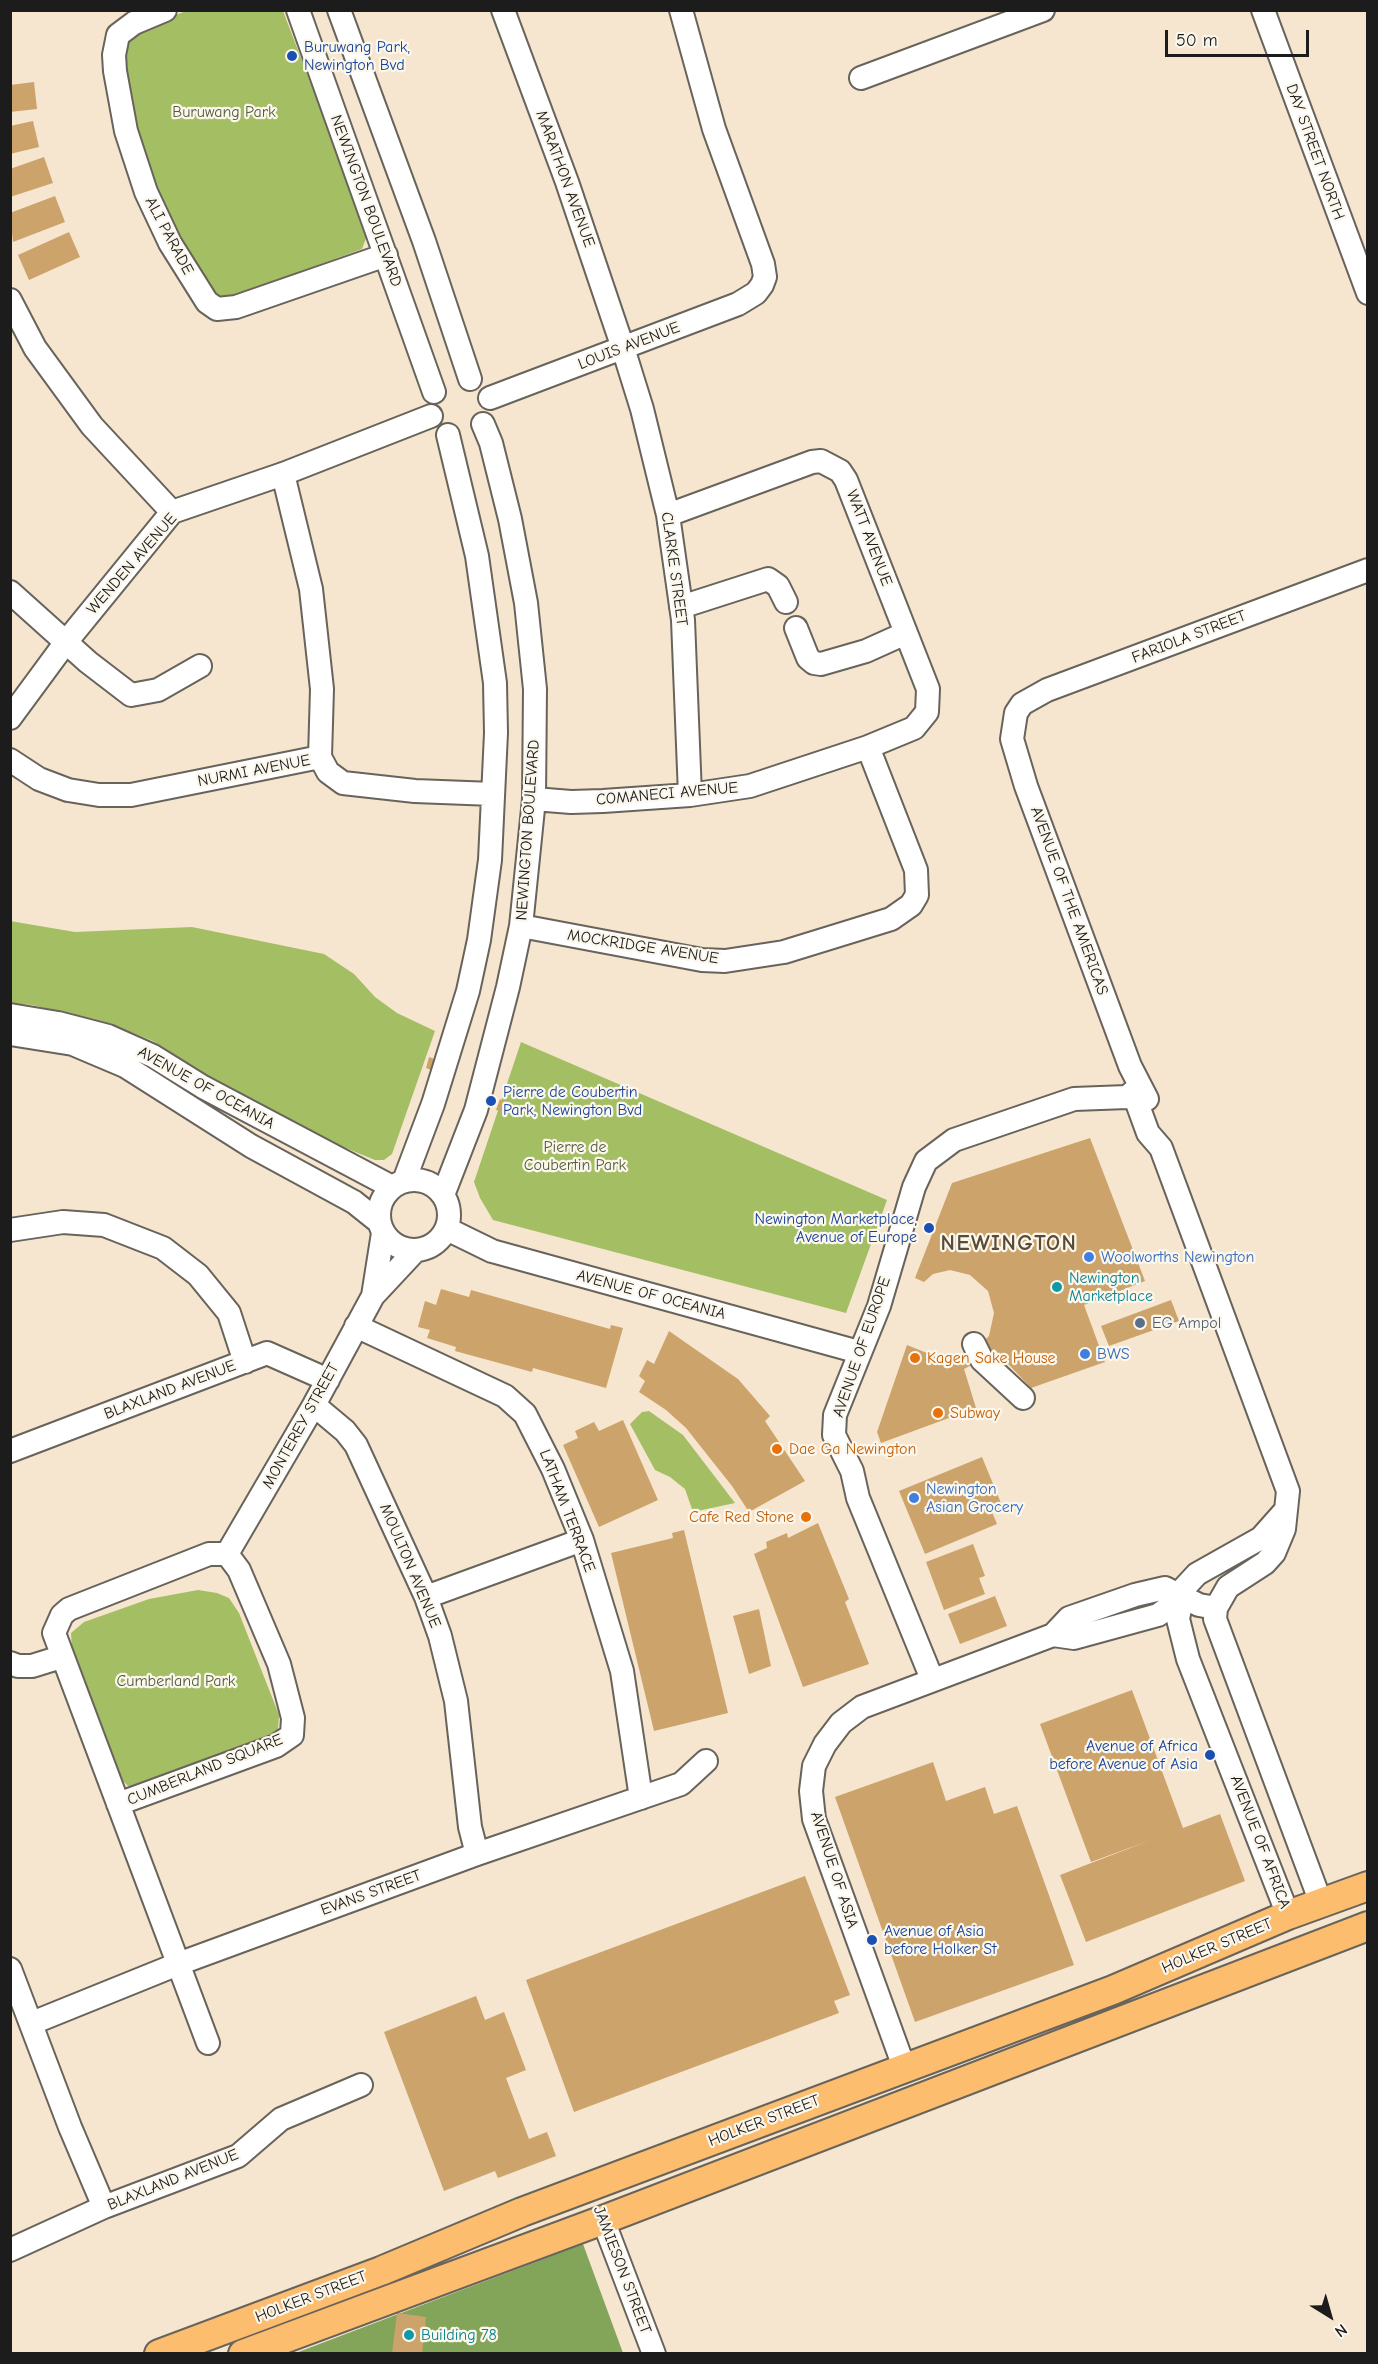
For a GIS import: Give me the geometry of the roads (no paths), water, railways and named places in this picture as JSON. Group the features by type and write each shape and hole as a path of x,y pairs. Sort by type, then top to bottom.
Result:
{"main road":[{"name":"HOLKER STREET","path":"159,2354 381,2271 522,2212 1113,1990 1288,1915 1368,1886"},
{"path":"1321,1903 1334,1938"},
{"name":"AVENUE OF AFRICA","path":"1288,1915 1301,1950"},
{"name":"HOLKER STREET","path":"243,2354 603,2220 1368,1926"},
{"name":"JAMIESON STREET","path":"591,2187 603,2220"}],"street":[{"name":"ALI PARADE","path":"165,10 134,23 118,35 114,55 115,71 126,131 146,192 174,250 207,302 218,309 236,308 386,255"},
{"name":"NEWINGTON BOULEVARD","path":"298,10 434,392"},
{"path":"339,10 424,241 470,379"},
{"name":"MARATHON AVENUE","path":"503,10 567,182 623,348"},
{"name":"LOUIS AVENUE","path":"490,398 738,304 748,299 762,285 765,276 763,264 714,129 681,10"},
{"path":"861,78 1043,10"},
{"name":"DAY STREET NORTH","path":"1263,10 1368,293"},
{"path":"10,300 35,348 86,418 111,449 172,512"},
{"name":"CLARKE STREET","path":"623,348 642,409 668,515 681,607 690,795"},
{"path":"470,379 482,386 490,398 490,412 483,424 468,434 448,435 437,427 431,417 430,404 434,392 450,380 470,379"},
{"name":"WENDEN AVENUE","path":"10,718 66,642 172,512 283,474 431,417"},
{"name":"NEWINGTON BOULEVARD","path":"443,1195 479,1100 508,987 521,926 534,799 535,689 526,603 510,519 491,443 483,424"},
{"path":"398,1184 426,1182 443,1195 449,1212 447,1229 430,1247 415,1251 396,1246 381,1227 381,1203 398,1184 433,1104 468,991 479,940 490,860 493,794 495,683 487,616 468,513 448,435"},
{"name":"WATT AVENUE","path":"668,515 812,462 821,461 840,471 846,480 928,689 927,712"},
{"path":"283,474 311,589 322,688 320,757"},
{"name":"FARIOLA STREET","path":"1016,713 1022,704 1047,690 1368,570"},
{"path":"681,607 768,579 778,586 786,603"},
{"path":"10,592 131,695 158,690 200,666"},
{"path":"796,628 808,658 814,663 821,664 866,651 906,633"},
{"name":"COMANECI AVENUE","path":"534,799 571,802 690,795 750,786 868,747 914,728 927,712"},
{"name":"AVENUE OF THE AMERICAS","path":"1016,713 1012,739 1026,786 1139,1087 1154,1114 1161,1136 1161,1148"},
{"name":"MOCKRIDGE AVENUE","path":"521,926 702,960 725,961 784,951 891,919 911,905 917,895 916,870 868,747"},
{"name":"NURMI AVENUE","path":"10,760 39,779 68,790 112,796 131,795 320,757 328,772 343,783 415,791 493,794"},
{"name":"AVENUE OF OCEANIA","path":"10,1015 58,1023 108,1036 153,1056 203,1087 398,1184"},
{"name":"AVENUE OF OCEANIA","path":"10,1034 73,1044 125,1066 251,1146 354,1203 381,1227"},
{"name":"AVENUE OF THE AMERICAS","path":"1139,1087 1136,1100 1142,1117 1148,1133 1161,1148 1285,1477 1288,1491 1288,1507 1281,1541 1274,1553 1265,1563 1228,1587 1216,1608"},
{"name":"AVENUE OF EUROPE","path":"932,1679 858,1498 852,1471 834,1435 836,1415 879,1306 902,1223 926,1161 954,1140 1074,1099 1097,1096 1115,1099 1126,1097 1139,1087"},
{"path":"1115,1099 1142,1117"},
{"path":"10,1230 63,1222 104,1225 163,1248 198,1275 229,1313 245,1362"},
{"name":"MONTEREY STREET","path":"373,1296 381,1227"},
{"name":"AVENUE OF OCEANIA","path":"447,1229 492,1251 859,1352"},
{"name":"MONTEREY STREET","path":"227,1554 315,1405 373,1296 415,1251"},
{"name":"LATHAM TERRACE","path":"356,1326 505,1396 516,1404 533,1427 582,1540 622,1671 641,1798"},
{"path":"974,1344 982,1360 1023,1398"},
{"name":"BLAXLAND AVENUE","path":"10,1451 267,1353 328,1380"},
{"name":"MOULTON AVENUE","path":"315,1405 345,1431 356,1445 426,1597 440,1636 456,1701 470,1827 477,1854"},
{"path":"1182,1598 1184,1588 1197,1574 1261,1538 1288,1507"},
{"path":"426,1597 582,1540"},
{"name":"CUMBERLAND SQUARE","path":"209,1554 227,1554 239,1570 279,1664 293,1718 292,1735 276,1746 118,1804 61,1657 54,1633 62,1615 69,1609 209,1554"},
{"name":"AVENUE OF ASIA","path":"904,2067 814,1819 811,1791 815,1763 841,1723 862,1707 1053,1635 1068,1618 1135,1595 1165,1588 1182,1598 1216,1608"},
{"name":"AVENUE OF AFRICA","path":"1182,1598 1178,1619 1188,1659 1288,1915"},
{"path":"1216,1608 1219,1634 1321,1903"},
{"path":"10,1663 18,1666 32,1666 61,1657"},
{"name":"EVANS STREET","path":"32,2023 178,1964 477,1854 681,1784 706,1761"},
{"path":"118,1804 208,2043"},
{"path":"10,1969 70,2127 105,2207"},
{"name":"BLAXLAND AVENUE","path":"10,2250 105,2207 238,2156 281,2119 361,2085"},
{"name":"JAMIESON STREET","path":"603,2220 654,2354"}],"place":[{"name":"Buruwang Park, Newington Bvd","path":"292,56"},
{"name":"Pierre de Coubertin Park, Newington Bvd","path":"491,1101"},
{"name":"Newington Marketplace, Avenue of Europe","path":"929,1228"},
{"name":"Woolworths Newington","path":"1089,1257"},
{"name":"Newington Marketplace","path":"1057,1287"},
{"name":"EG Ampol","path":"1140,1323"},
{"name":"BWS","path":"1085,1354"},
{"name":"Kagen Sake House","path":"915,1358"},
{"name":"Subway","path":"938,1413"},
{"name":"Dae Ga Newington","path":"777,1449"},
{"name":"Newington Asian Grocery","path":"914,1498"},
{"name":"Cafe Red Stone","path":"806,1517"},
{"name":"Avenue of Africa before Avenue of Asia","path":"1210,1755"},
{"name":"Avenue of Asia before Holker St","path":"872,1940"},
{"name":"Building 78","path":"409,2335"}],"district":[{"name":"NEWINGTON","path":"1009,1244"}],"park label":[{"name":"Buruwang Park","path":"224,112"},
{"name":"Pierre de Coubertin Park","path":"575,1156"},
{"name":"Cumberland Park","path":"176,1681"}]}
